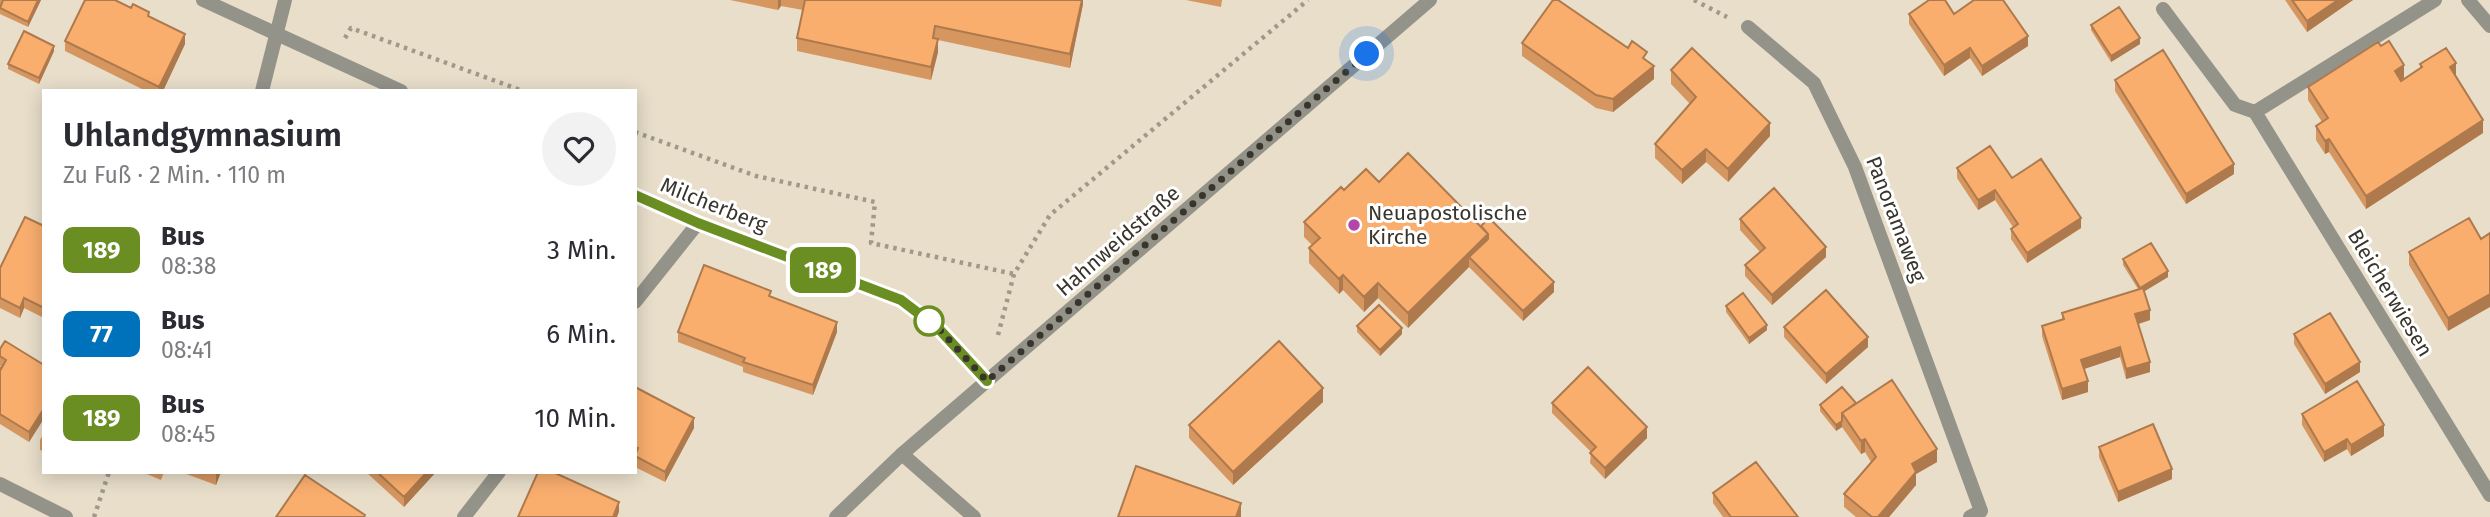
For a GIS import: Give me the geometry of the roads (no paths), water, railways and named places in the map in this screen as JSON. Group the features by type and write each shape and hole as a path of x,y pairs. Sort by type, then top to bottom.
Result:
{"street":[{"path":"203,0 278,37 396,89"},
{"path":"263,89 278,37 285,0"},
{"name":"Hahnweidstraße","path":"836,517 902,454 1430,0"},
{"path":"2255,112 2435,0"},
{"path":"2468,0 2490,26"},
{"name":"Bleicherwiesen","path":"2163,9 2235,106 2255,112 2490,495"},
{"name":"Panoramaweg","path":"1748,27 1814,83 1849,155 1975,514"},
{"name":"Milcherberg","path":"637,196 698,223 901,300 939,329 987,381"},
{"path":"637,299 698,223"},
{"path":"902,454 974,517"},
{"path":"464,517 497,474"},
{"path":"0,484 66,517"}],"place":[{"name":"Neuapostolische Kirche","path":"1354,225"}]}
